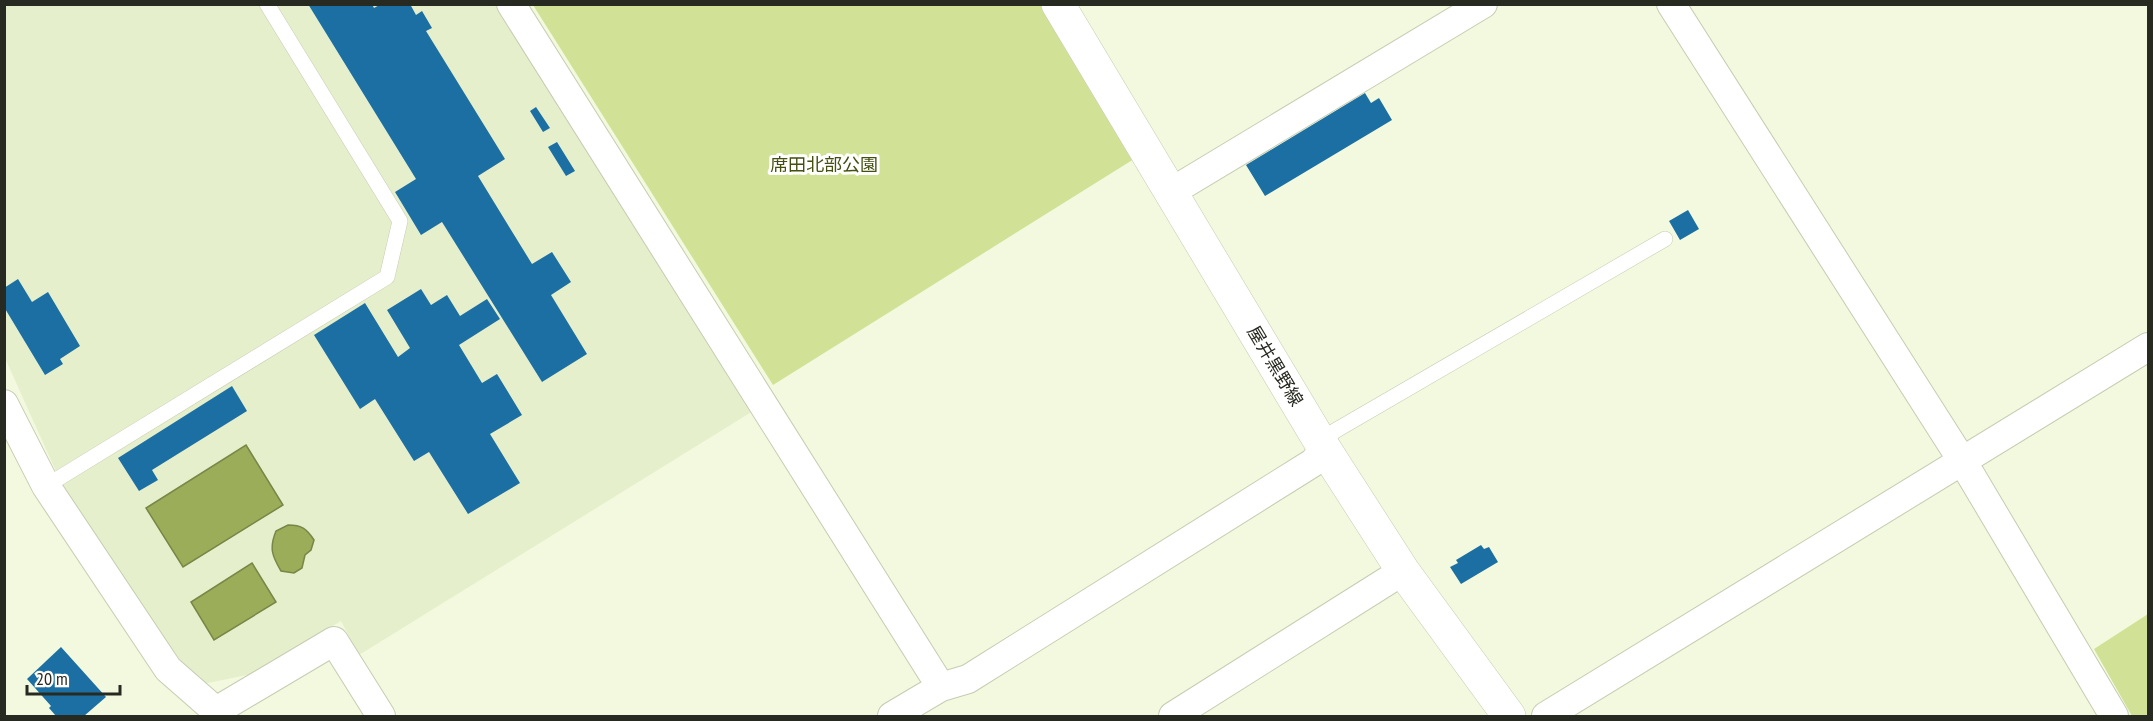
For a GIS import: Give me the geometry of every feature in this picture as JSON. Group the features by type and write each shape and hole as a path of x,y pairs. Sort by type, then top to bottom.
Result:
{"main road":[{"name":"屋井黒野線","path":"1058,4 1324,448 1403,571 1509,717"}],"street":[{"path":"511,4 941,687"},
{"path":"1171,192 1483,4"},
{"path":"1671,4 1963,462 2114,717"},
{"path":"1546,717 2148,347"},
{"path":"6,412 46,486 168,669 216,711 334,641 381,717"},
{"path":"892,717 941,687 968,679 1314,462 1324,448"},
{"path":"1173,717 1403,571"}],"lane":[{"path":"46,486 387,277 400,221 267,4"},
{"path":"1324,448 1333,432 1665,239"}],"shaded area":[{"path":"4,5 495,5 753,411 359,655 341,621 252,674 198,685 72,507 5,358"},
{"path":"246,445 283,505 183,567 146,508"},
{"path":"288,525 304,528 314,540 311,550 305,555 302,568 294,573 281,571 272,552 276,531"},
{"path":"252,563 276,602 214,640 191,602"}],"green space":[{"name":"席田北部公園","path":"533,5 1041,5 1134,159 773,385"},
{"path":"2148,614 2148,716 2132,716 2094,649"}],"building":[{"path":"308,4 372,4 374,8 381,4 410,4 416,15 422,11 432,28 426,31 505,159 478,176 532,264 552,252 571,282 551,295 587,354 542,382 442,222 421,235 395,192 416,179"},
{"path":"1365,93 1371,103 1379,98 1392,120 1265,196 1246,165"},
{"path":"536,107 550,128 543,132 530,111"},
{"path":"557,142 575,171 566,176 548,147"},
{"path":"1688,210 1699,229 1680,240 1669,221"},
{"path":"18,279 32,302 48,292 80,346 60,359 63,364 45,375 4,307 4,288"},
{"path":"421,289 431,305 447,295 460,316 487,299 500,319 459,345 482,383 497,374 522,415 490,434 520,483 468,514 429,452 414,461 375,399 360,409 314,335 365,303 398,357 410,348 387,310"},
{"path":"232,386 247,411 152,470 158,480 139,491 118,458"},
{"path":"1481,545 1484,549 1489,547 1498,562 1461,584 1450,567 1458,563 1456,560"},
{"path":"61,647 106,697 84,716 56,716 49,708 51,706 27,679"}]}
